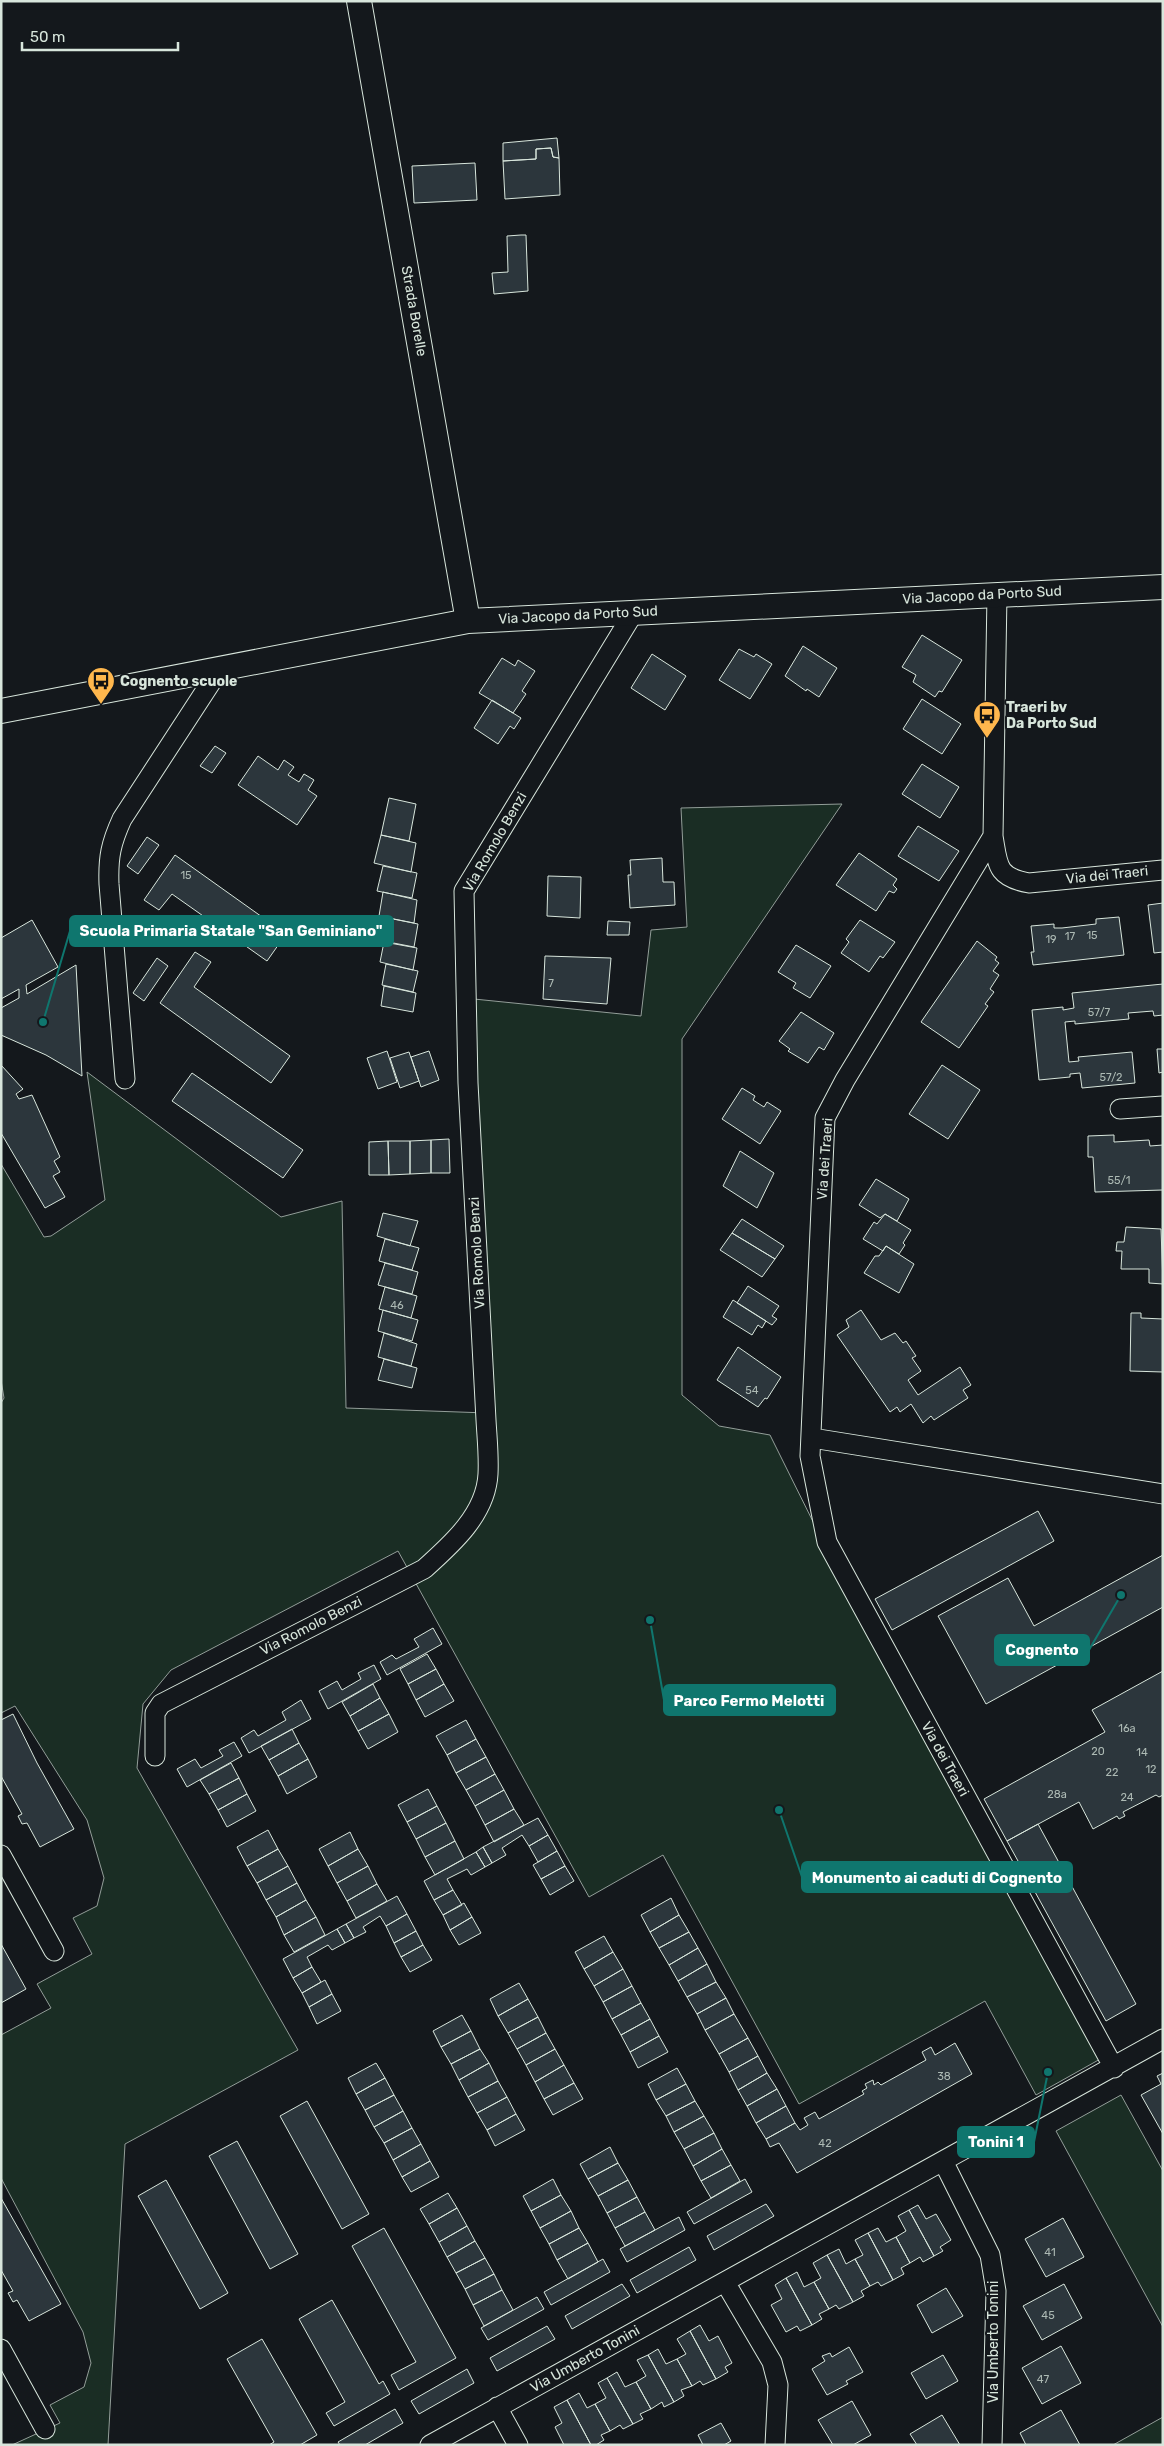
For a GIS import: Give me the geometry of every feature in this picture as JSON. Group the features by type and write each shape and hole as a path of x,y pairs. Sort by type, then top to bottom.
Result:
{"street":[{"name":"Strada Borelle","path":"359,1 468,621"},
{"name":"Via Jacopo da Porto Sud","path":"1,712 468,621 1163,587"},
{"name":"Via dei Traeri","path":"997,594 993,836 998,865 1011,880 1029,883 1163,870"},
{"name":"Via Romolo Benzi","path":"154,1756 155,1712 161,1704 424,1569 448,1547 471,1520 482,1498 488,1476 487,1438 468,1083 464,891 634,612"},
{"path":"124,1079 108,884 111,841 122,818 219,670"},
{"name":"Via dei Traeri","path":"993,836 845,1080 825,1118 810,1456 827,1542 1114,2068"},
{"path":"1120,1109 1163,1106"},
{"path":"812,1438 1163,1494"},
{"path":"1,1855 54,1950"},
{"name":"Via Umberto Tonini","path":"430,2445 1114,2068 1163,2039"},
{"name":"Via Umberto Tonini","path":"943,2161 990,2255 996,2290 992,2445"},
{"path":"725,2282 772,2362 778,2385 775,2445"},
{"path":"1,2348 45,2429"},
{"path":"497,2407 518,2445"}],"green space":[{"path":"842,804 682,1039 682,1395 719,1426 770,1435 837,1570 1102,2058 1036,2095 985,2001 799,2104 663,1855 589,1897 398,1551 171,1670 143,1704 137,1768 298,2050 125,2144 108,2445 12,2445 60,2423 50,2405 84,2387 91,2363 83,2332 1,2178 1,2035 51,2008 37,1984 92,1954 73,1918 97,1906 104,1878 87,1820 15,1706 1,1713 1,1403 4,1398 1,1380 1,1164 44,1237 51,1236 105,1200 87,1072 281,1217 342,1201 346,1408 487,1413 474,999 641,1016 651,930 687,927 681,808"},
{"path":"1121,2095 1163,2171 1163,2327 1056,2131"},
{"path":"1163,2417 1163,2445 1113,2445"}],"building":[{"path":"557,138 559,158 553,157 551,148 536,149 536,159 503,161 503,143"},
{"path":"551,148 553,157 559,158 560,195 505,199 503,161 536,159 536,149"},
{"path":"475,163 477,200 414,203 412,166"},
{"path":"526,235 528,291 494,294 492,273 508,272 507,236"},
{"path":"922,635 962,660 942,692 939,691 935,697 913,682 916,675 902,667"},
{"path":"803,646 837,668 819,697 807,689 806,691 785,676"},
{"path":"739,649 754,657 756,654 772,664 750,699 719,680"},
{"path":"652,654 686,676 665,710 631,688"},
{"path":"502,658 515,666 518,660 535,671 522,691 526,694 513,713 479,693"},
{"path":"922,699 961,724 942,754 903,729"},
{"path":"492,700 521,718 514,729 510,726 498,744 474,728"},
{"path":"215,746 226,753 212,773 200,766"},
{"path":"258,756 278,770 284,760 294,767 288,775 299,782 304,774 314,780 308,790 317,796 297,825 238,785"},
{"path":"922,764 959,787 940,818 902,794"},
{"path":"389,798 416,804 409,841 381,835"},
{"path":"918,826 959,851 939,881 898,856"},
{"path":"381,835 416,843 411,872 374,863"},
{"path":"147,837 159,845 138,874 127,866"},
{"path":"859,853 897,879 893,885 897,889 894,893 889,891 876,911 836,885"},
{"path":"175,855 286,934 267,961 172,894 159,910 144,900"},
{"path":"662,858 663,882 674,882 675,905 630,908 628,875 631,875 630,860"},
{"path":"383,866 417,873 412,898 377,891"},
{"path":"548,876 581,877 580,918 547,916"},
{"path":"383,892 417,900 414,923 379,916"},
{"path":"1163,903 1163,952 1154,953 1148,905"},
{"path":"383,917 418,924 414,947 378,940"},
{"path":"1119,917 1124,955 1033,965 1031,952 1034,952 1031,926 1054,924 1054,928 1062,928 1096,924 1096,919"},
{"path":"32,920 58,967 26,985 27,994 76,965 82,1076 46,1055 1,1035 1,1008 19,998 19,989 1,999 1,938"},
{"path":"860,920 895,942 883,958 880,956 869,972 841,953 849,942 846,939"},
{"path":"608,921 630,922 629,935 607,935"},
{"path":"977,941 997,957 995,960 999,963 993,971 999,975 990,989 994,992 985,1004 988,1006 959,1048 921,1022"},
{"path":"384,942 417,948 413,970 380,962"},
{"path":"796,945 831,966 810,998 793,988 796,983 778,972"},
{"path":"195,952 211,962 194,987 290,1056 271,1083 160,1003"},
{"path":"545,956 611,958 607,1004 543,999"},
{"path":"157,958 168,966 144,1001 133,993"},
{"path":"386,964 418,971 413,992 382,985"},
{"path":"1163,984 1163,1015 1154,1016 1153,1011 1128,1013 1129,1019 1075,1024 1075,1021 1065,1022 1069,1062 1079,1061 1078,1057 1132,1052 1135,1083 1082,1088 1080,1073 1070,1074 1070,1077 1039,1080 1032,1010 1063,1007 1063,1010 1074,1008 1072,993"},
{"path":"384,986 416,993 413,1012 381,1006"},
{"path":"801,1012 834,1033 824,1050 819,1047 808,1063 788,1051 790,1049 779,1041"},
{"path":"1157,1049 1163,1049 1163,1072 1159,1073"},
{"path":"387,1051 397,1082 378,1089 367,1058"},
{"path":"429,1051 439,1080 421,1087 411,1057"},
{"path":"409,1052 419,1081 400,1088 390,1058"},
{"path":"1,1065 23,1089 16,1094 19,1099 32,1095 60,1157 54,1161 60,1172 53,1176 65,1197 45,1208 1,1133"},
{"path":"942,1065 980,1090 948,1139 909,1114"},
{"path":"192,1073 303,1150 283,1178 172,1101"},
{"path":"742,1088 755,1096 753,1100 764,1107 767,1102 781,1111 760,1144 722,1119"},
{"path":"1114,1135 1114,1142 1149,1140 1150,1146 1163,1145 1163,1190 1095,1192 1093,1157 1088,1157 1088,1136"},
{"path":"449,1139 450,1173 431,1173 431,1140"},
{"path":"431,1140 431,1173 410,1174 410,1141"},
{"path":"388,1141 410,1141 410,1174 389,1175"},
{"path":"388,1141 389,1175 369,1175 369,1142"},
{"path":"740,1151 774,1173 757,1208 723,1186"},
{"path":"876,1179 909,1199 897,1221 885,1214 880,1218 859,1205"},
{"path":"383,1213 418,1221 410,1246 377,1236"},
{"path":"885,1214 911,1230 899,1254 886,1246 883,1251 863,1239 874,1222 877,1224"},
{"path":"742,1219 784,1246 775,1259 732,1233"},
{"path":"1126,1227 1161,1229 1163,1284 1149,1283 1149,1269 1121,1269 1122,1251 1116,1251 1117,1242 1124,1242"},
{"path":"732,1233 775,1259 762,1277 720,1250"},
{"path":"385,1239 419,1248 412,1270 379,1261"},
{"path":"886,1246 914,1264 899,1293 864,1273 875,1256 879,1256"},
{"path":"385,1263 418,1272 412,1294 378,1285"},
{"path":"748,1286 779,1306 772,1316 777,1319 772,1325 737,1303"},
{"path":"385,1287 417,1296 411,1318 379,1309"},
{"path":"733,1300 766,1321 762,1328 758,1325 752,1335 723,1317"},
{"path":"383,1310 418,1320 412,1341 378,1331"},
{"path":"861,1310 881,1340 895,1333 903,1343 906,1341 916,1356 912,1358 921,1371 908,1380 918,1395 960,1367 971,1385 963,1390 968,1398 934,1420 931,1416 923,1423 911,1404 900,1412 897,1407 890,1412 837,1335 849,1327 846,1320"},
{"path":"1131,1313 1141,1313 1141,1318 1163,1319 1163,1372 1130,1371"},
{"path":"384,1333 417,1344 411,1366 378,1357"},
{"path":"738,1347 781,1377 767,1399 765,1398 758,1407 717,1380"},
{"path":"384,1359 417,1368 412,1388 378,1380"},
{"path":"1038,1511 1054,1541 892,1630 875,1599"},
{"path":"1163,1555 1163,1607 986,1704 938,1616 1008,1578 1034,1626"},
{"path":"433,1628 442,1644 387,1675 380,1662 392,1655 396,1659 419,1647 414,1639"},
{"path":"427,1654 436,1669 408,1684 400,1669"},
{"path":"374,1665 381,1679 328,1709 319,1691 337,1681 342,1690 361,1679 358,1673"},
{"path":"436,1669 444,1684 416,1700 408,1684"},
{"path":"1163,1671 1163,1795 1159,1797 1156,1795 1123,1812 1125,1816 1119,1819 1117,1816 1093,1829 1079,1802 1007,1841 984,1799 1105,1732 1092,1710"},
{"path":"373,1684 380,1698 350,1716 342,1702"},
{"path":"444,1684 454,1701 425,1717 416,1700"},
{"path":"380,1698 389,1714 358,1731 350,1716"},
{"path":"301,1700 311,1719 249,1753 241,1738 254,1730 258,1736 286,1720 282,1712"},
{"path":"13,1714 37,1763 74,1829 40,1847 27,1823 22,1824 18,1816 22,1814 1,1776 1,1720"},
{"path":"389,1714 398,1732 368,1749 358,1731"},
{"path":"466,1720 476,1739 447,1755 436,1736"},
{"path":"292,1729 299,1743 269,1760 261,1746"},
{"path":"476,1739 486,1757 456,1773 447,1755"},
{"path":"234,1742 242,1756 187,1787 177,1769 195,1759 201,1768 223,1756 219,1750"},
{"path":"299,1743 308,1759 278,1776 269,1760"},
{"path":"486,1757 495,1774 466,1790 456,1773"},
{"path":"308,1759 317,1777 287,1794 278,1776"},
{"path":"231,1763 239,1778 209,1794 200,1780"},
{"path":"495,1774 504,1790 475,1806 466,1790"},
{"path":"239,1778 247,1794 218,1810 209,1794"},
{"path":"428,1789 437,1806 407,1822 398,1805"},
{"path":"504,1790 514,1809 485,1825 475,1806"},
{"path":"247,1794 256,1811 227,1827 218,1810"},
{"path":"437,1806 446,1823 416,1839 407,1822"},
{"path":"514,1809 524,1825 494,1842 485,1825"},
{"path":"538,1818 548,1835 529,1846 522,1835 502,1848 506,1855 492,1863 483,1847"},
{"path":"446,1823 455,1841 425,1857 416,1839"},
{"path":"1038,1824 1136,2004 1106,2021 1007,1841"},
{"path":"268,1830 278,1849 247,1866 237,1847"},
{"path":"350,1832 358,1849 328,1866 319,1849"},
{"path":"548,1835 557,1851 538,1862 529,1846"},
{"path":"455,1841 464,1859 435,1875 425,1857"},
{"path":"483,1847 492,1863 485,1867 476,1852"},
{"path":"278,1849 288,1866 257,1883 247,1866"},
{"path":"358,1849 368,1866 337,1883 328,1866"},
{"path":"557,1851 565,1866 541,1879 533,1865"},
{"path":"476,1852 485,1867 471,1875 467,1869 447,1879 453,1890 434,1900 424,1881"},
{"path":"288,1866 297,1883 266,1900 257,1883"},
{"path":"368,1866 377,1884 347,1901 337,1883"},
{"path":"565,1866 574,1881 550,1895 541,1879"},
{"path":"297,1883 306,1900 276,1917 266,1900"},
{"path":"377,1884 387,1901 356,1918 347,1901"},
{"path":"453,1890 462,1905 443,1915 434,1900"},
{"path":"397,1896 407,1914 386,1926 380,1916 363,1927 366,1932 354,1938 346,1924"},
{"path":"671,1898 679,1915 650,1932 641,1915"},
{"path":"306,1900 316,1917 284,1935 276,1917"},
{"path":"464,1903 472,1917 450,1930 443,1915"},
{"path":"407,1914 416,1931 394,1943 386,1926"},
{"path":"679,1915 689,1932 659,1948 650,1932"},
{"path":"316,1917 325,1935 294,1952 284,1935"},
{"path":"472,1917 481,1933 459,1945 450,1930"},
{"path":"346,1924 354,1938 345,1943 337,1929"},
{"path":"337,1929 345,1943 332,1950 328,1945 307,1957 312,1967 293,1978 283,1959"},
{"path":"416,1931 423,1945 401,1957 394,1943"},
{"path":"689,1932 698,1948 669,1965 659,1948"},
{"path":"604,1936 613,1952 584,1969 575,1952"},
{"path":"1,1944 26,1989 1,2003"},
{"path":"423,1945 432,1960 410,1972 401,1957"},
{"path":"698,1948 707,1964 678,1981 669,1965"},
{"path":"613,1952 623,1969 594,1986 584,1969"},
{"path":"707,1964 716,1982 687,1997 678,1981"},
{"path":"312,1967 321,1982 302,1993 293,1978"},
{"path":"623,1969 632,1986 603,2002 594,1986"},
{"path":"325,1980 332,1994 309,2007 302,1993"},
{"path":"716,1982 726,1998 697,2014 687,1997"},
{"path":"519,1983 528,1999 498,2016 490,1999"},
{"path":"632,1986 641,2003 612,2019 603,2002"},
{"path":"332,1994 341,2011 317,2024 309,2007"},
{"path":"726,1998 734,2014 705,2030 697,2014"},
{"path":"528,1999 538,2017 508,2033 498,2016"},
{"path":"641,2003 650,2019 621,2035 612,2019"},
{"path":"734,2014 748,2038 719,2054 705,2030"},
{"path":"462,2015 471,2031 441,2047 433,2031"},
{"path":"538,2017 546,2033 517,2049 508,2033"},
{"path":"650,2019 659,2036 630,2052 621,2035"},
{"path":"471,2031 480,2049 451,2064 441,2047"},
{"path":"546,2033 555,2049 526,2065 517,2049"},
{"path":"659,2036 668,2052 638,2068 630,2052"},
{"path":"748,2038 758,2056 729,2072 719,2054"},
{"path":"955,2043 972,2074 797,2173 779,2143 770,2147 766,2139 795,2123 800,2130 808,2125 804,2118 815,2112 819,2119 864,2094 862,2091 867,2088 865,2084 873,2080 874,2085 878,2082 881,2085 926,2060 922,2052 931,2047 935,2055"},
{"path":"480,2049 489,2063 459,2080 451,2064"},
{"path":"555,2049 564,2065 535,2082 526,2065"},
{"path":"758,2056 767,2073 738,2090 729,2072"},
{"path":"376,2063 385,2078 356,2094 348,2078"},
{"path":"489,2063 498,2081 468,2097 459,2080"},
{"path":"564,2065 574,2083 544,2099 535,2082"},
{"path":"677,2068 686,2084 656,2100 648,2084"},
{"path":"767,2073 777,2089 747,2106 738,2090"},
{"path":"1163,2073 1163,2134 1141,2095 1161,2084 1157,2076"},
{"path":"385,2078 394,2095 365,2110 356,2094"},
{"path":"498,2081 507,2097 477,2113 468,2097"},
{"path":"574,2083 583,2099 553,2115 544,2099"},
{"path":"686,2084 695,2101 666,2116 656,2100"},
{"path":"777,2089 786,2106 756,2123 747,2106"},
{"path":"394,2095 403,2111 374,2127 365,2110"},
{"path":"507,2097 516,2114 487,2130 477,2113"},
{"path":"307,2101 369,2214 342,2229 280,2116"},
{"path":"695,2101 704,2116 674,2132 666,2116"},
{"path":"786,2106 795,2123 766,2139 756,2123"},
{"path":"403,2111 412,2128 384,2143 374,2127"},
{"path":"516,2114 525,2130 495,2146 487,2130"},
{"path":"704,2116 714,2133 684,2149 674,2132"},
{"path":"412,2128 421,2144 393,2160 384,2143"},
{"path":"714,2133 722,2149 693,2166 684,2149"},
{"path":"237,2141 298,2254 270,2269 209,2156"},
{"path":"421,2144 430,2161 402,2177 393,2160"},
{"path":"610,2147 618,2163 588,2179 580,2164"},
{"path":"722,2149 731,2165 701,2181 693,2166"},
{"path":"430,2161 439,2177 411,2192 402,2177"},
{"path":"618,2163 628,2180 598,2196 588,2179"},
{"path":"731,2165 740,2181 711,2198 701,2181"},
{"path":"553,2179 561,2195 531,2211 523,2196"},
{"path":"745,2179 752,2192 694,2224 687,2212"},
{"path":"166,2180 228,2293 200,2309 138,2196"},
{"path":"628,2180 637,2197 607,2213 598,2196"},
{"path":"448,2193 457,2208 429,2224 420,2209"},
{"path":"561,2195 571,2211 540,2228 531,2211"},
{"path":"637,2197 645,2212 615,2228 607,2213"},
{"path":"1,2198 61,2304 29,2321 17,2300 13,2302 8,2293 13,2291 1,2270"},
{"path":"766,2204 774,2216 714,2250 707,2236"},
{"path":"918,2205 926,2219 936,2214 951,2240 940,2247 943,2251 934,2256 909,2210"},
{"path":"457,2208 467,2226 439,2242 429,2224"},
{"path":"909,2210 934,2256 923,2262 920,2257 910,2263 896,2237 906,2231 898,2216"},
{"path":"571,2211 579,2228 549,2244 540,2228"},
{"path":"645,2212 655,2230 625,2246 615,2228"},
{"path":"679,2217 685,2230 627,2262 620,2249"},
{"path":"1063,2218 1084,2257 1046,2277 1025,2239"},
{"path":"467,2226 475,2241 447,2257 439,2242"},
{"path":"384,2228 456,2358 399,2390 391,2375 416,2362 352,2246"},
{"path":"579,2228 588,2243 557,2260 549,2244"},
{"path":"878,2228 886,2242 896,2237 910,2263 901,2268 904,2274 893,2280 868,2233"},
{"path":"868,2233 893,2280 881,2286 878,2282 870,2286 855,2259 863,2255 855,2240"},
{"path":"475,2241 485,2258 456,2273 447,2257"},
{"path":"588,2243 598,2262 568,2279 557,2260"},
{"path":"689,2247 696,2260 637,2293 630,2280"},
{"path":"839,2249 846,2264 855,2259 870,2286 861,2291 864,2296 853,2302 827,2255"},
{"path":"827,2255 853,2302 839,2309 836,2305 829,2309 814,2282 821,2278 813,2263"},
{"path":"485,2258 494,2274 465,2289 456,2273"},
{"path":"603,2259 610,2272 551,2305 544,2292"},
{"path":"797,2272 804,2287 814,2282 829,2309 819,2314 822,2319 812,2325 786,2278"},
{"path":"494,2274 502,2290 473,2305 465,2289"},
{"path":"786,2278 812,2325 800,2331 797,2326 786,2332 771,2305 782,2299 775,2285"},
{"path":"622,2284 630,2296 572,2329 565,2316"},
{"path":"1064,2284 1082,2318 1042,2340 1023,2306"},
{"path":"946,2288 963,2316 932,2333 917,2305"},
{"path":"502,2290 513,2310 484,2326 473,2305"},
{"path":"537,2297 544,2309 488,2340 481,2328"},
{"path":"332,2300 379,2384 383,2381 390,2394 334,2426 326,2413 345,2402 299,2319"},
{"path":"700,2325 709,2341 718,2336 732,2363 725,2367 728,2372 716,2379 690,2331"},
{"path":"547,2326 555,2339 497,2371 490,2358"},
{"path":"690,2331 716,2379 703,2385 700,2381 692,2386 677,2359 686,2354 677,2339"},
{"path":"262,2339 317,2435 300,2445 269,2445 274,2442 227,2359"},
{"path":"1061,2346 1081,2383 1042,2404 1022,2368"},
{"path":"849,2347 863,2372 846,2381 848,2384 827,2395 812,2369 825,2361 822,2356 830,2353 832,2357"},
{"path":"658,2349 666,2364 677,2359 692,2386 681,2390 684,2396 674,2402 648,2355"},
{"path":"648,2355 674,2402 664,2407 662,2402 651,2409 636,2382 646,2376 637,2360"},
{"path":"943,2355 958,2381 926,2399 911,2373"},
{"path":"467,2369 474,2383 419,2414 411,2401"},
{"path":"617,2372 625,2387 636,2382 651,2409 640,2414 643,2419 633,2424 607,2378"},
{"path":"607,2378 633,2424 623,2429 620,2425 610,2431 595,2404 606,2398 598,2383"},
{"path":"579,2393 587,2408 595,2404 610,2431 601,2435 604,2440 596,2445 591,2445 567,2400"},
{"path":"567,2400 591,2445 564,2445 555,2427 562,2423 554,2407"},
{"path":"852,2401 871,2435 853,2445 833,2445 818,2420"},
{"path":"395,2409 403,2423 365,2445 340,2445 338,2442"},
{"path":"1061,2410 1080,2445 1026,2445 1020,2433"},
{"path":"942,2415 960,2445 917,2445 910,2434"},
{"path":"721,2423 731,2441 724,2445 703,2445 698,2435"}],"place":[{"name":"Cognento scuole","path":"101,705"},
{"name":"Traeri bv Da Porto Sud","path":"987,739"},
{"name":"Scuola Primaria Statale \"San Geminiano\"","path":"43,1022"},
{"name":"Cognento","path":"1121,1595"},
{"name":"Parco Fermo Melotti","path":"650,1620"},
{"name":"Monumento ai caduti di Cognento","path":"779,1810"},
{"name":"Tonini 1","path":"1048,2072"}]}
